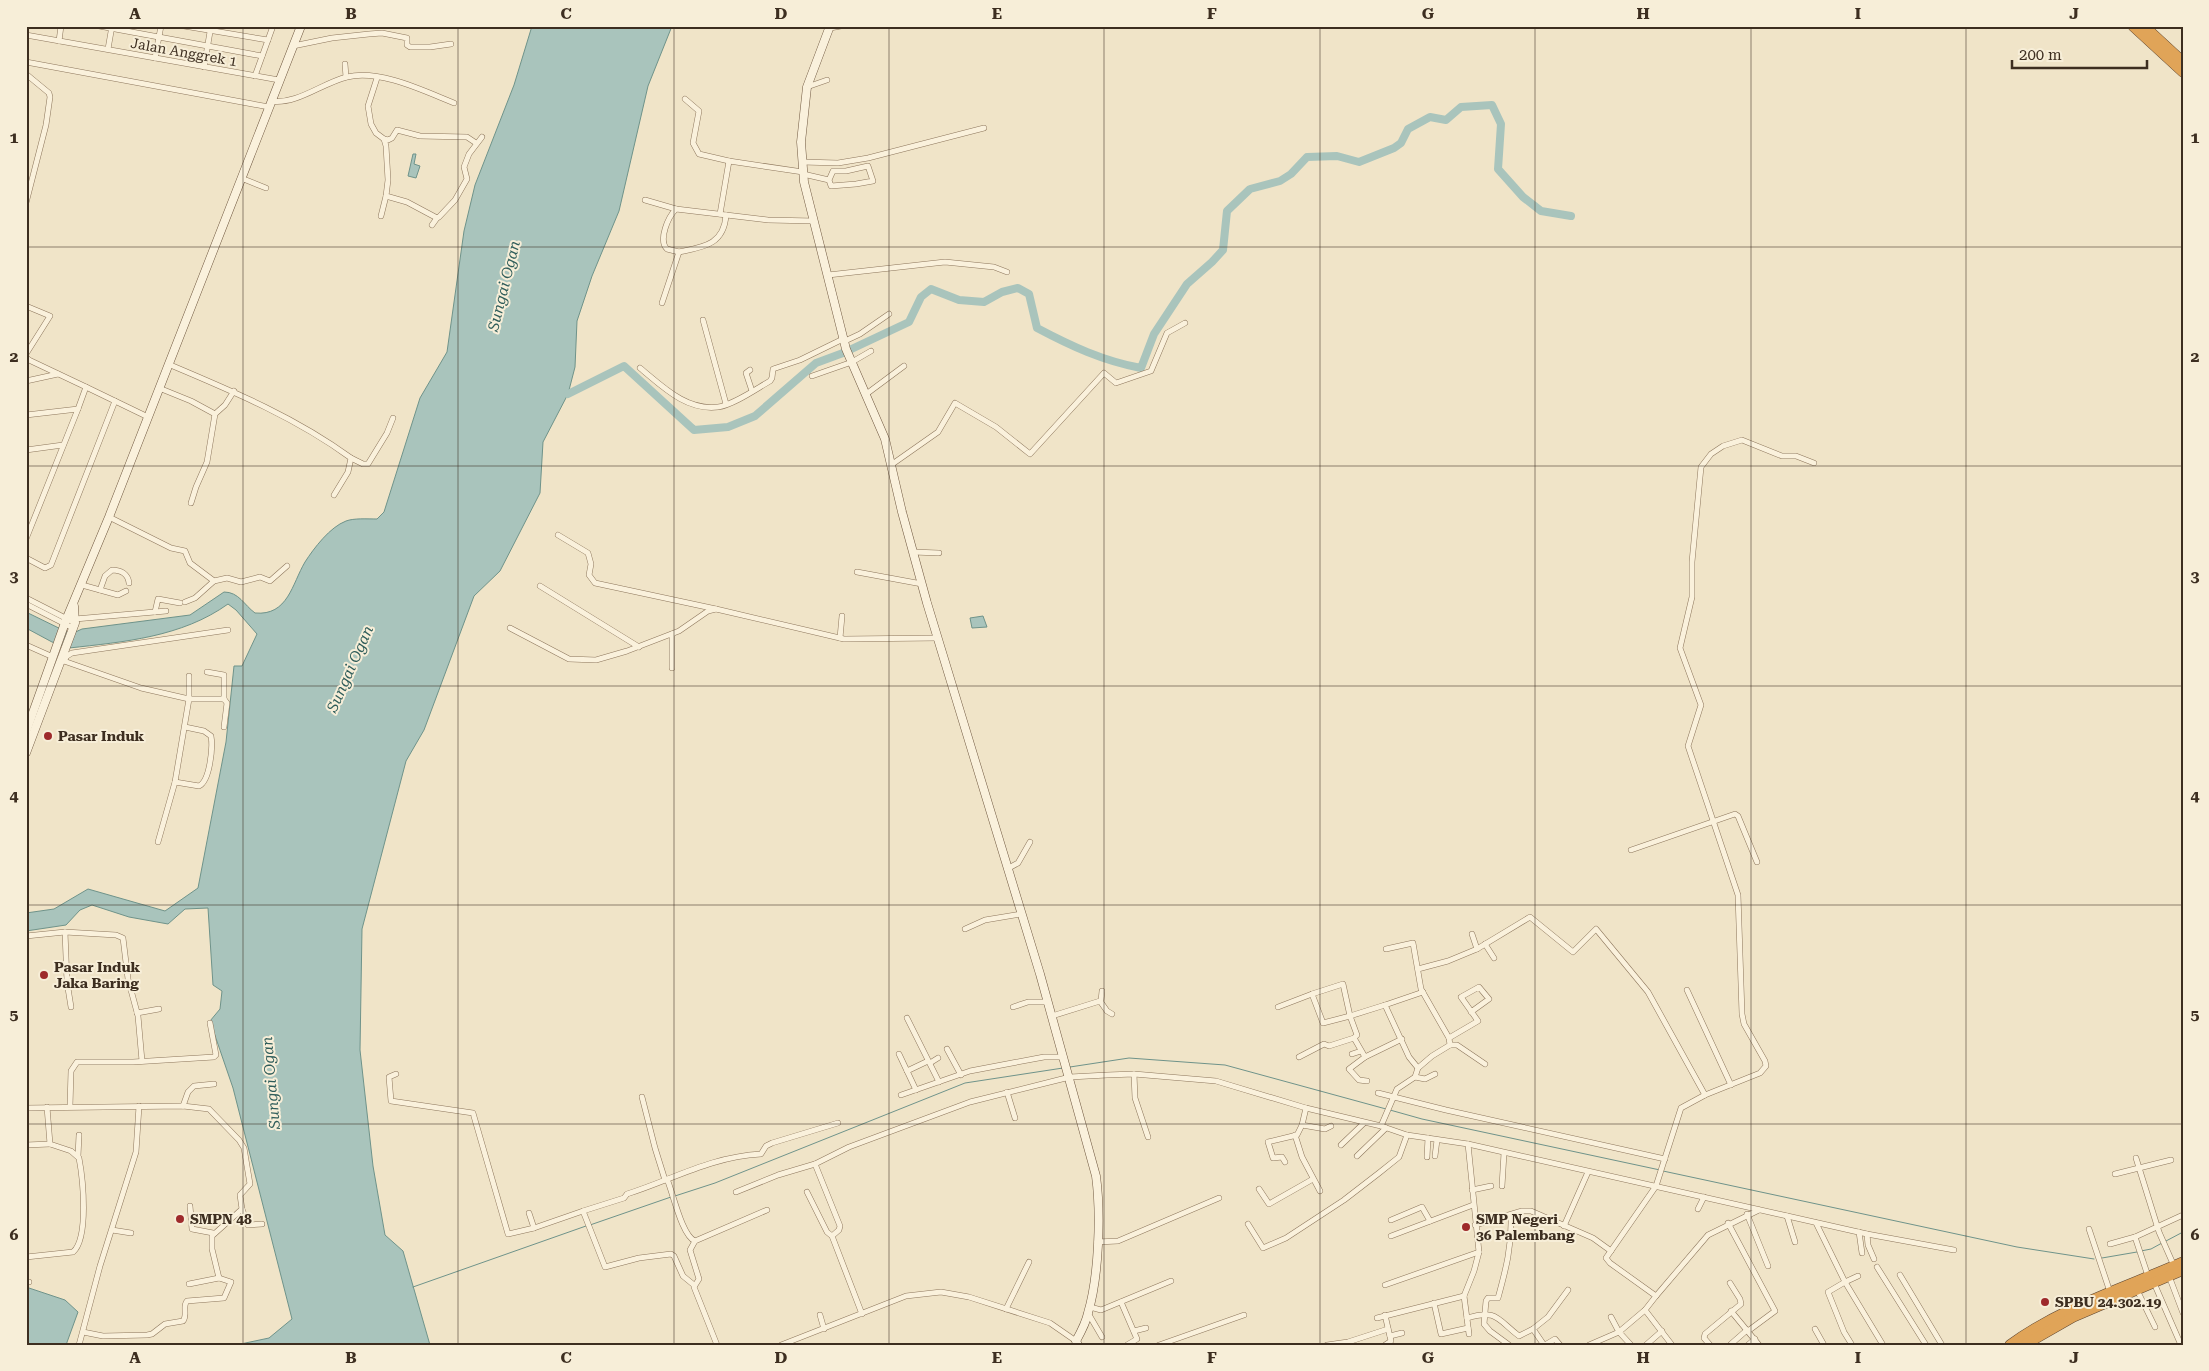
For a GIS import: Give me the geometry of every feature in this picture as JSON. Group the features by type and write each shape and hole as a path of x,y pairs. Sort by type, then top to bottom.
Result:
{"highway":[{"path":"2134,26 2183,72"},
{"path":"2144,26 2183,62"},
{"path":"2010,1345 2041,1324 2110,1292 2180,1266"},
{"path":"2024,1345 2073,1317 2137,1290 2149,1276 2169,1276 2180,1266"}],"street":[{"path":"59,41 61,26"},
{"path":"99,26 262,56"},
{"path":"155,58 161,26"},
{"path":"184,26 211,28 268,40"},
{"path":"26,732 66,648 74,606 301,26"},
{"path":"781,1345 906,1296 930,1292 956,1294 1050,1323 1077,1343 1089,1310 1095,1280 1097,1242 1099,1195 1096,1176 1069,1075 922,584 885,439 846,346 803,173 801,142 807,87 830,27 841,26"},
{"path":"108,49 112,27"},
{"path":"255,76 272,27"},
{"path":"204,66 211,28"},
{"path":"293,46 332,38 382,34 406,38 407,45 410,47 451,44"},
{"name":"Jalan Anggrek 1","path":"26,35 279,80"},
{"path":"26,62 270,104 285,101 345,70 404,83 454,103"},
{"path":"26,74 49,93 50,97 46,125 26,203"},
{"path":"378,78 368,106 371,124 376,133 384,139 392,138 397,130 420,136 467,137 476,143"},
{"path":"807,87 827,80"},
{"path":"685,99 699,113 693,143 696,151 701,155 803,173 829,180"},
{"path":"802,162 838,163 868,158 984,128"},
{"path":"432,225 455,200 467,179 464,167 476,143 482,137"},
{"path":"381,216 388,180 384,139"},
{"path":"676,209 672,213 663,242 667,249 678,252 708,245 719,237 725,226 723,215 728,161"},
{"path":"868,166 873,181 831,186 829,180 832,179 833,171 846,171 868,166"},
{"path":"241,178 266,188"},
{"path":"386,196 407,202 437,218"},
{"path":"645,200 676,209 723,215 768,220 814,221"},
{"path":"662,303 678,252"},
{"path":"828,275 857,273 923,263 947,262 994,267 1007,272"},
{"path":"26,306 50,316 26,355 29,360 148,417"},
{"path":"640,368 673,395 686,402 718,407 771,380 772,369 846,346 889,314"},
{"path":"703,320 726,404"},
{"path":"891,465 939,431 955,402 1000,430 1030,454 1104,373 1116,383 1152,371 1167,333 1185,323"},
{"path":"812,376 852,362 871,351"},
{"path":"168,364 234,391 276,411 315,433 363,464 368,464 387,433 393,418"},
{"path":"865,395 904,366"},
{"path":"750,370 746,373 752,391"},
{"path":"26,381 58,374"},
{"path":"26,539 86,387"},
{"path":"159,388 191,401 214,414"},
{"path":"191,503 207,462 214,414 225,405 234,391"},
{"path":"26,558 45,568 51,565 115,401"},
{"path":"26,415 78,409"},
{"path":"1656,1296 1606,1260 1656,1184 1681,1108 1705,1095 1760,1073 1766,1066 1744,1024 1742,1014 1738,895 1688,746 1701,703 1680,648 1692,597 1692,562 1701,466 1711,454 1723,446 1740,440 1782,456 1796,456 1814,463"},
{"path":"26,450 63,444"},
{"path":"334,495 348,472 351,458"},
{"path":"109,517 171,548 185,551 190,563 214,581"},
{"path":"558,535 588,553 591,564 589,575 595,583 840,638 938,638"},
{"path":"913,552 939,553"},
{"path":"155,612 158,600 183,602 195,598 214,581 226,578 241,582 260,577 270,581 287,566"},
{"path":"100,590 106,576 112,570 121,571 125,574 129,583"},
{"path":"857,572 922,584"},
{"path":"82,585 118,595 126,591"},
{"path":"540,586 639,647"},
{"path":"26,598 70,625"},
{"path":"26,604 70,625 166,611"},
{"path":"510,628 569,658 583,661 610,657 639,647 672,634 708,611 716,609"},
{"path":"840,638 842,616"},
{"path":"26,753 60,660 57,645 70,625"},
{"path":"60,660 72,653 228,630"},
{"path":"672,634 672,668"},
{"path":"26,645 60,660 141,688 189,699 224,699"},
{"path":"207,672 224,676 224,699 227,703 224,727"},
{"path":"158,842 175,782 186,728 189,676"},
{"path":"175,782 199,786 204,784 207,777 211,736 204,731 186,728"},
{"path":"1631,850 1738,814 1757,862"},
{"path":"1007,869 1018,863 1030,842"},
{"path":"965,929 985,920 1021,914"},
{"path":"1418,968 1448,961 1477,949 1530,917 1574,952 1596,929 1648,992 1705,1095"},
{"path":"65,932 67,982 71,1007"},
{"path":"26,936 65,932 119,935 123,938 128,979 137,1013 142,1061"},
{"path":"1472,934 1477,949"},
{"path":"1386,949 1413,943 1423,992 1449,1038 1450,1045"},
{"path":"1485,944 1494,958"},
{"path":"1278,1007 1344,984 1350,1016 1357,1035 1354,1038 1329,1046 1324,1044 1299,1057"},
{"path":"1449,1038 1478,1021 1471,1012 1461,997 1479,987 1490,999 1471,1012"},
{"path":"1688,990 1730,1085"},
{"path":"1102,991 1101,1001 1106,1010 1112,1014"},
{"path":"1312,994 1323,1023 1423,992"},
{"path":"1052,1016 1101,1001"},
{"path":"1013,1007 1028,1002 1048,1002"},
{"path":"1385,1005 1402,1038 1409,1057 1418,1068"},
{"path":"137,1013 158,1009"},
{"path":"907,1018 940,1082"},
{"path":"70,1106 71,1071 76,1062 214,1057 216,1055 210,1023"},
{"path":"1354,1038 1365,1057"},
{"path":"1367,1081 1359,1080 1349,1069 1365,1057 1402,1038"},
{"path":"1357,1156 1384,1127 1386,1116 1397,1089 1415,1077 1418,1068 1450,1045 1457,1046 1485,1064"},
{"path":"947,1049 962,1075"},
{"path":"1352,1054 1361,1051"},
{"path":"899,1054 916,1090"},
{"path":"901,1095 970,1071 1044,1057 1064,1057"},
{"path":"907,1071 938,1058"},
{"path":"396,1074 389,1077 391,1101 472,1112 489,1164 507,1233 534,1228 584,1213 624,1198 627,1194 667,1181 678,1173 741,1155 761,1154 766,1146 772,1143 838,1123"},
{"path":"1134,1074 1134,1098 1148,1137"},
{"path":"736,1192 778,1175 815,1164 849,1147 970,1102 1069,1075 1134,1074 1216,1081 1407,1135 1468,1144 1588,1172 1656,1184 1816,1223 1954,1250"},
{"path":"1415,1077 1425,1079 1435,1074"},
{"path":"183,1106 188,1092 195,1085 214,1084"},
{"path":"1007,1092 1015,1118"},
{"path":"1378,1093 1665,1160"},
{"path":"642,1097 655,1148 667,1181 690,1238 695,1241"},
{"path":"80,1345 136,1152 139,1106"},
{"path":"26,1108 183,1106 206,1108 212,1111 243,1145 250,1184 239,1196 242,1209 248,1224 262,1224"},
{"path":"47,1107 50,1144"},
{"path":"1285,1162 1282,1157 1273,1158 1268,1142 1298,1134 1306,1108"},
{"path":"1341,1145 1364,1123"},
{"path":"1302,1125 1325,1129 1331,1126"},
{"path":"26,1257 70,1253 75,1251 78,1246 82,1224 83,1198 78,1156 79,1135"},
{"path":"1248,1224 1263,1248 1286,1238 1341,1202 1399,1157 1407,1135"},
{"path":"1295,1136 1302,1157 1320,1191"},
{"path":"1427,1157 1428,1138"},
{"path":"1435,1156 1437,1140"},
{"path":"26,1145 50,1144 67,1149 78,1156"},
{"path":"1434,1303 1441,1334 1468,1331 1464,1296 1474,1272 1479,1252 1468,1144"},
{"path":"1502,1186 1504,1153"},
{"path":"2136,1158 2158,1230 2167,1252 2180,1266"},
{"path":"2115,1174 2171,1160"},
{"path":"815,1164 840,1226 839,1230 832,1236"},
{"path":"1564,1226 1588,1172"},
{"path":"1259,1189 1269,1204 1313,1179"},
{"path":"1472,1190 1491,1186"},
{"path":"807,1192 827,1232 832,1236 862,1314"},
{"path":"1698,1208 1704,1197"},
{"path":"1097,1242 1118,1241 1219,1198"},
{"path":"1391,1236 1473,1205"},
{"path":"190,1206 192,1229 213,1233"},
{"path":"1391,1220 1422,1207 1430,1221"},
{"path":"219,1278 212,1249 211,1239 213,1233 242,1209"},
{"path":"1589,1345 1619,1332 1645,1310 1703,1240 1728,1223 1759,1209"},
{"path":"694,1285 698,1279 689,1251 695,1241 767,1210"},
{"path":"1475,1225 1531,1211 1593,1238 1611,1251"},
{"path":"529,1213 534,1228"},
{"path":"584,1213 606,1268 639,1258 671,1254 683,1276 694,1285 716,1345"},
{"path":"1747,1214 1768,1266"},
{"path":"1509,1345 1501,1343 1485,1326 1485,1313 1486,1299 1497,1299 1499,1296 1501,1280 1510,1253 1511,1215"},
{"path":"2110,1244 2136,1240 2158,1230 2183,1215"},
{"path":"1787,1216 1795,1242"},
{"path":"1728,1223 1776,1311 1731,1344"},
{"path":"1816,1223 1845,1282 1883,1345"},
{"path":"2089,1229 2110,1292"},
{"path":"112,1230 131,1233"},
{"path":"1859,1232 1862,1253"},
{"path":"1867,1234 1868,1245 1874,1259"},
{"path":"2136,1240 2149,1276 2181,1345"},
{"path":"1385,1285 1479,1252"},
{"path":"1006,1309 1029,1262"},
{"path":"1877,1267 1926,1345"},
{"path":"1900,1275 1942,1345"},
{"path":"1852,1345 1844,1332 1828,1292 1858,1276"},
{"path":"2169,1276 2183,1313"},
{"path":"84,1332 103,1336 152,1334 165,1324 184,1320 187,1300 224,1298 231,1282 219,1278 189,1284"},
{"path":"1089,1310 1101,1310 1171,1282"},
{"path":"1710,1345 1704,1338 1705,1334 1739,1306 1741,1302 1730,1283"},
{"path":"1467,1318 1485,1313 1500,1319 1519,1336 1548,1318 1568,1290"},
{"path":"2137,1290 2155,1327"},
{"path":"1378,1318 1464,1296"},
{"path":"1120,1302 1137,1339 1127,1345"},
{"path":"1089,1310 1102,1337"},
{"path":"1645,1310 1672,1345"},
{"path":"1731,1312 1759,1345"},
{"path":"820,1315 824,1329"},
{"path":"1159,1345 1244,1315"},
{"path":"1385,1315 1390,1336 1390,1342 1385,1345"},
{"path":"1611,1317 1619,1332 1631,1345"},
{"path":"1134,1331 1146,1328"},
{"path":"1327,1345 1348,1342 1388,1329"},
{"path":"1533,1329 1544,1345 1555,1340 1560,1345"},
{"path":"1815,1329 1824,1345"},
{"path":"1646,1345 1662,1331"},
{"path":"1390,1336 1402,1333"},
{"path":"1748,1345 1755,1339"}],"water":[{"name":"Sungai Ogan","path":"532,26 672,26 648,86 619,211 592,276 577,321 575,367 568,394 543,442 540,493 500,571 474,596 424,730 406,761 362,929 360,1050 373,1166 385,1235 403,1251 430,1345 236,1345 269,1338 292,1319 233,1088 210,1021 220,1009 222,991 213,985 208,908 185,909 168,924 129,917 92,905 80,910 66,925 26,931 26,913 54,909 88,889 165,911 198,888 226,742 234,666 242,666 257,634 236,610 228,604 210,615 172,631 131,640 69,648 52,642 26,628 26,612 71,634 82,629 190,615 224,592 234,594 255,613 266,613 282,604 288,597 309,556 323,538 334,528 349,520 377,519 384,512 420,398 447,352 464,231 475,185 514,85"},
{"path":"413,154 416,154 414,164 420,166 416,178 408,176"},
{"path":"983,616 987,627 972,628 970,618"},
{"path":"26,1287 65,1300 78,1312 66,1345 26,1345"}],"waterway":[{"path":"568,394 624,366 694,430 728,427 755,416 816,363 843,353 909,322 921,297 931,289 959,300 984,302 1002,292 1018,288 1029,294 1037,328 1087,352 1141,368 1154,334 1187,284 1223,250 1227,211 1250,189 1280,181 1291,174 1307,157 1337,156 1359,162 1394,148 1401,143 1408,129 1430,117 1446,120 1461,107 1492,105 1501,124 1498,169 1523,197 1541,211 1571,216"},
{"path":"1070,1067 1129,1058 1225,1065 1386,1109"},
{"path":"675,1196 715,1183 965,1083 1063,1068"},
{"path":"1390,1110 1422,1119 1660,1170"},
{"path":"1663,1171 2017,1247 2094,1259"},
{"path":"590,1225 671,1197"},
{"path":"413,1287 586,1226"},
{"path":"2166,1241 2183,1232"},
{"path":"2141,1251 2151,1249 2162,1243"},
{"path":"2102,1258 2137,1252"}],"place":[{"name":"Pasar Induk","path":"48,736"},
{"name":"Pasar Induk Jaka Baring","path":"44,975"},
{"name":"SMPN 48","path":"180,1219"},
{"name":"SMP Negeri 36 Palembang","path":"1466,1227"},
{"name":"SPBU 24.302.19","path":"2045,1302"}]}
